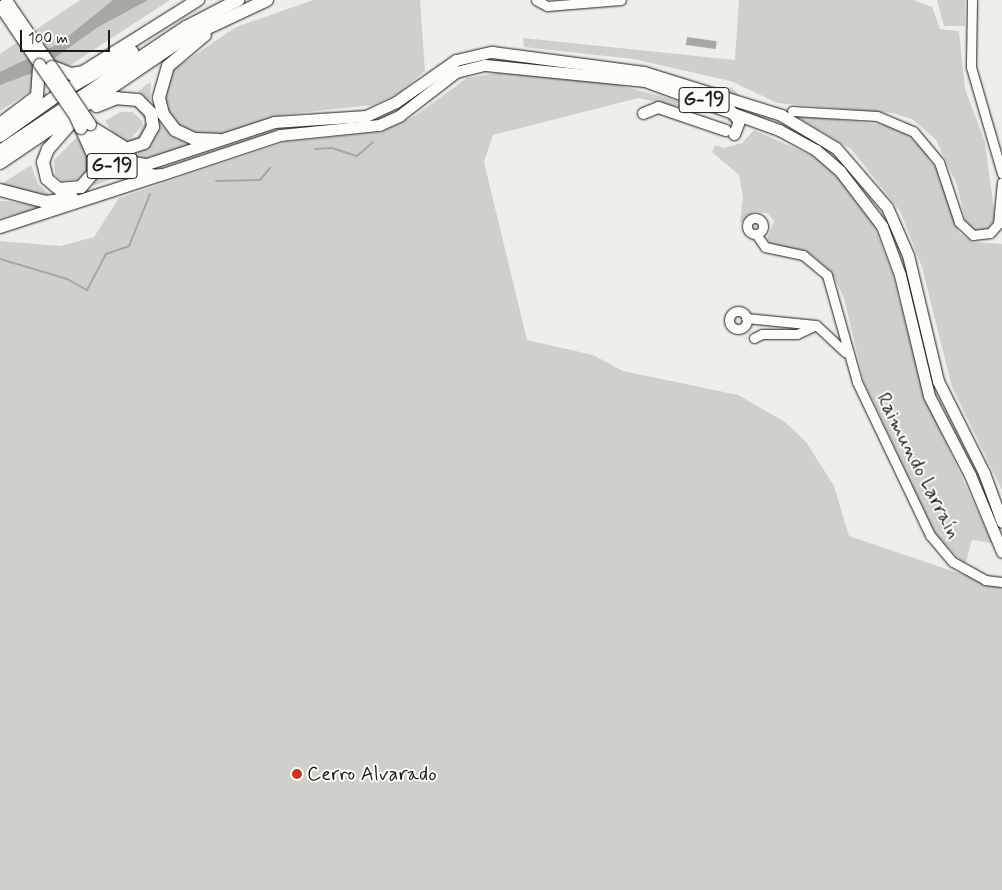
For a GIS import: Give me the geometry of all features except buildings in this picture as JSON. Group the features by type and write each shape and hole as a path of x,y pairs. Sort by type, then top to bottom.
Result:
{"highway":[{"path":"4,121 37,96 45,65 80,73 198,0"},
{"path":"0,136 62,92 220,0"},
{"path":"0,151 186,27 242,4 267,0"},
{"path":"0,163 242,4"},
{"path":"218,140 194,139 171,126 159,103 160,82 177,56 242,4"},
{"path":"82,125 93,156 93,173 81,188 59,189 47,179 44,162 48,149 82,125 97,106 202,29"},
{"path":"82,125 116,146 130,149 147,140 153,127 152,113 138,100 117,98 97,106"},
{"path":"0,170 82,125"},
{"path":"0,227 160,175"},
{"path":"0,190 53,202 147,179"}],"main road":[{"path":"8,7 45,65"},
{"name":"G-19","path":"82,125 125,162 158,161 284,120 366,116 396,102 447,64 485,52 634,70 804,126 847,158 880,196 908,255 938,381 984,473 1002,522"},
{"name":"G-19","path":"45,65 66,95 82,125 116,168 133,175 160,175 280,135 379,125 399,116 449,76 478,65 626,78 691,90 730,110 802,142 829,160 876,215 898,268 928,396 970,475 1002,552"},
{"path":"691,90 728,90"},
{"path":"691,90 714,113"},
{"path":"643,113 658,107 696,116 725,130"},
{"path":"730,110 739,124 734,134 755,120"}],"street":[{"path":"536,0 547,6 621,0"},
{"path":"972,0 971,67 1002,174"},
{"path":"792,111 877,116 913,131 939,162 958,222 973,235 987,234 998,224 1002,182"},
{"name":"Raimundo Larraín","path":"756,234 765,247 804,255 827,274 838,302 847,355 862,396 937,546 953,562 979,576 1001,579"},
{"path":"746,318 816,326"},
{"path":"754,338 762,334 796,334 816,326"},
{"name":"Raimundo Larraín","path":"816,326 847,355"}],"shaded area":[{"path":"80,0 170,0 0,111 0,54"},
{"path":"113,0 148,0 98,27 35,72 0,85 0,72 60,43"},
{"path":"313,0 420,0 425,71 399,93 373,105 280,115 215,136 199,137 180,130 164,106 171,71 236,27"},
{"path":"739,0 913,0 932,7 940,29 959,31 965,89 985,142 995,218 990,226 983,230 967,228 957,185 936,140 912,119 892,113 777,103 731,81 633,59 524,47 523,38 735,60"},
{"path":"937,0 965,0 965,26 944,26"},
{"path":"687,37 717,41 716,49 686,45"},
{"path":"498,73 607,82 694,105 698,111 638,98 493,135 484,162 527,340 593,355 623,371 738,395 785,422 806,442 834,486 849,536 1002,588 1002,890 0,890 0,241 60,246 94,237 119,198 286,142 381,132 415,116 467,78"},
{"path":"148,83 151,83 150,103 138,92"},
{"path":"131,102 140,106 149,121 143,138 128,144 117,139 105,121 120,112 133,112 142,121 143,126 131,138 137,137 146,121"},
{"path":"794,115 897,126 919,145 939,172 959,233 973,242 1002,244 1002,490 952,387 922,267 900,211 851,149"},
{"path":"157,121 173,137 194,145 148,159 121,155"},
{"path":"754,130 819,159 860,200 874,225 893,275 925,397 992,543 972,540 965,565 935,534 864,382 844,298 832,273 812,255 771,243 767,239 774,221 767,213 754,212 740,223 743,197 739,175 712,152 715,145 723,148 742,143"},
{"path":"77,137 90,159 86,178 63,181 55,175 54,160"},
{"path":"98,164 115,178 93,186 95,181"},
{"path":"31,165 38,184 52,197 0,185"},
{"path":"0,201 5,201 47,207 0,218"}],"waterway":[{"path":"315,149 332,148 357,156 373,142"},
{"path":"216,181 260,180 270,168"},
{"path":"0,259 67,279 87,290 106,254 129,246 150,194"}],"tunnel":[{"path":"727,90 739,103 733,123"}],"place":[{"name":"Cerro Alvarado","path":"297,774"}]}
